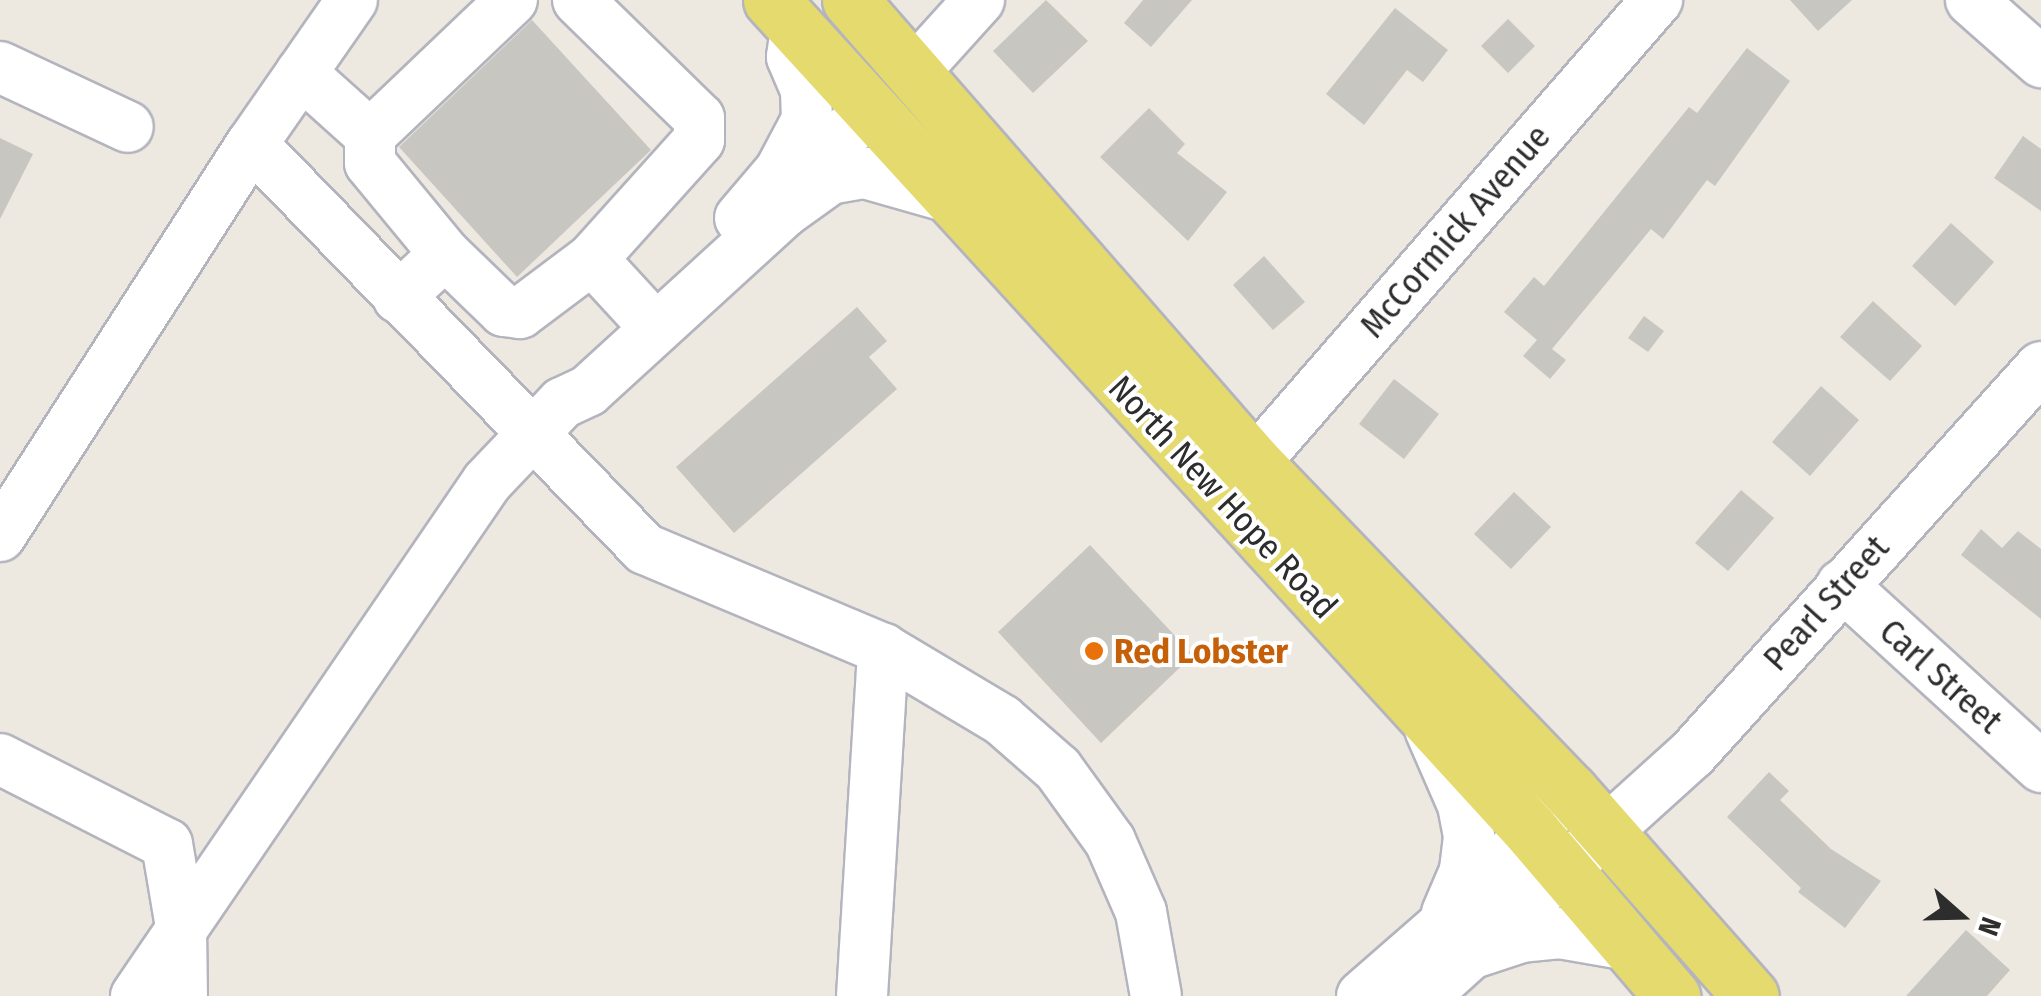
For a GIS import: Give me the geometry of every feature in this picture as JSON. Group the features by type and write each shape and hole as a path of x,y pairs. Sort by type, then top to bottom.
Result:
{"main road":[{"name":"North New Hope Road","path":"850,0 1254,463 1586,810 1751,996"},
{"name":"North New Hope Road","path":"784,14 868,113 1547,849 1672,996"},
{"path":"868,113 904,117 948,145 982,149"}],"street":[{"path":"0,536 252,144 352,0"},
{"path":"512,0 370,135 370,164 445,254 504,312 520,314 592,259 699,140 699,118 578,0"},
{"path":"914,72 978,0"},
{"name":"McCormick Avenue","path":"1254,463 1657,0"},
{"path":"1971,0 2041,62"},
{"path":"752,206 793,151 806,120 806,90 792,57 784,14"},
{"path":"0,67 128,127"},
{"path":"301,74 370,135"},
{"path":"546,420 572,374 752,206 868,113"},
{"path":"252,144 398,298 546,420 645,548 883,649 1002,720 1058,769 1117,857 1141,912 1157,995"},
{"path":"136,996 487,482 546,420 588,391 784,212 830,179 865,173 946,196"},
{"path":"398,298 445,254"},
{"path":"592,259 640,311"},
{"name":"Pearl Street","path":"1452,942 1586,810 1692,754 2041,367"},
{"name":"Carl Street","path":"1842,584 2041,767"},
{"path":"862,996 883,649"},
{"path":"1424,716 1462,804 1468,837 1452,942 1424,996"},
{"path":"0,760 167,844 181,928 182,996"},
{"path":"1362,996 1452,942 1560,933 1629,944"}],"building":[{"path":"1046,0 1088,41 1033,93 993,51"},
{"path":"1143,0 1192,0 1151,47 1124,23"},
{"path":"1790,0 1852,0 1818,31"},
{"path":"1395,8 1448,50 1423,82 1407,70 1364,125 1326,94"},
{"path":"1508,19 1535,46 1508,73 1481,46"},
{"path":"532,20 651,150 517,277 399,147"},
{"path":"1747,48 1790,81 1715,186 1707,180 1663,239 1651,229 1552,349 1566,360 1550,379 1523,356 1537,340 1504,312 1534,277 1544,286 1689,107 1697,113"},
{"path":"1149,108 1185,144 1177,153 1227,192 1188,241 1100,157"},
{"path":"2023,136 2041,149 2041,211 1994,178"},
{"path":"0,138 33,154 0,219"},
{"path":"1951,223 1994,262 1955,306 1912,266"},
{"path":"1264,256 1305,302 1273,330 1233,285"},
{"path":"1873,301 1922,346 1890,381 1840,337"},
{"path":"857,307 887,341 869,357 897,389 734,533 676,467"},
{"path":"1644,316 1664,331 1648,352 1628,338"},
{"path":"1394,379 1439,414 1404,459 1359,424"},
{"path":"1821,386 1859,420 1810,476 1772,442"},
{"path":"1741,490 1774,518 1728,571 1695,543"},
{"path":"1514,492 1551,527 1511,569 1474,534"},
{"path":"1981,529 2002,548 2018,531 2041,549 2041,619 1961,555"},
{"path":"1090,545 1193,655 1101,743 998,632"},
{"path":"1769,772 1789,791 1780,800 1831,849 1881,881 1845,928 1798,892 1801,888 1727,817"},
{"path":"1966,930 2010,970 1987,996 1906,996"}],"place":[{"name":"Red Lobster","path":"1094,651"}]}
